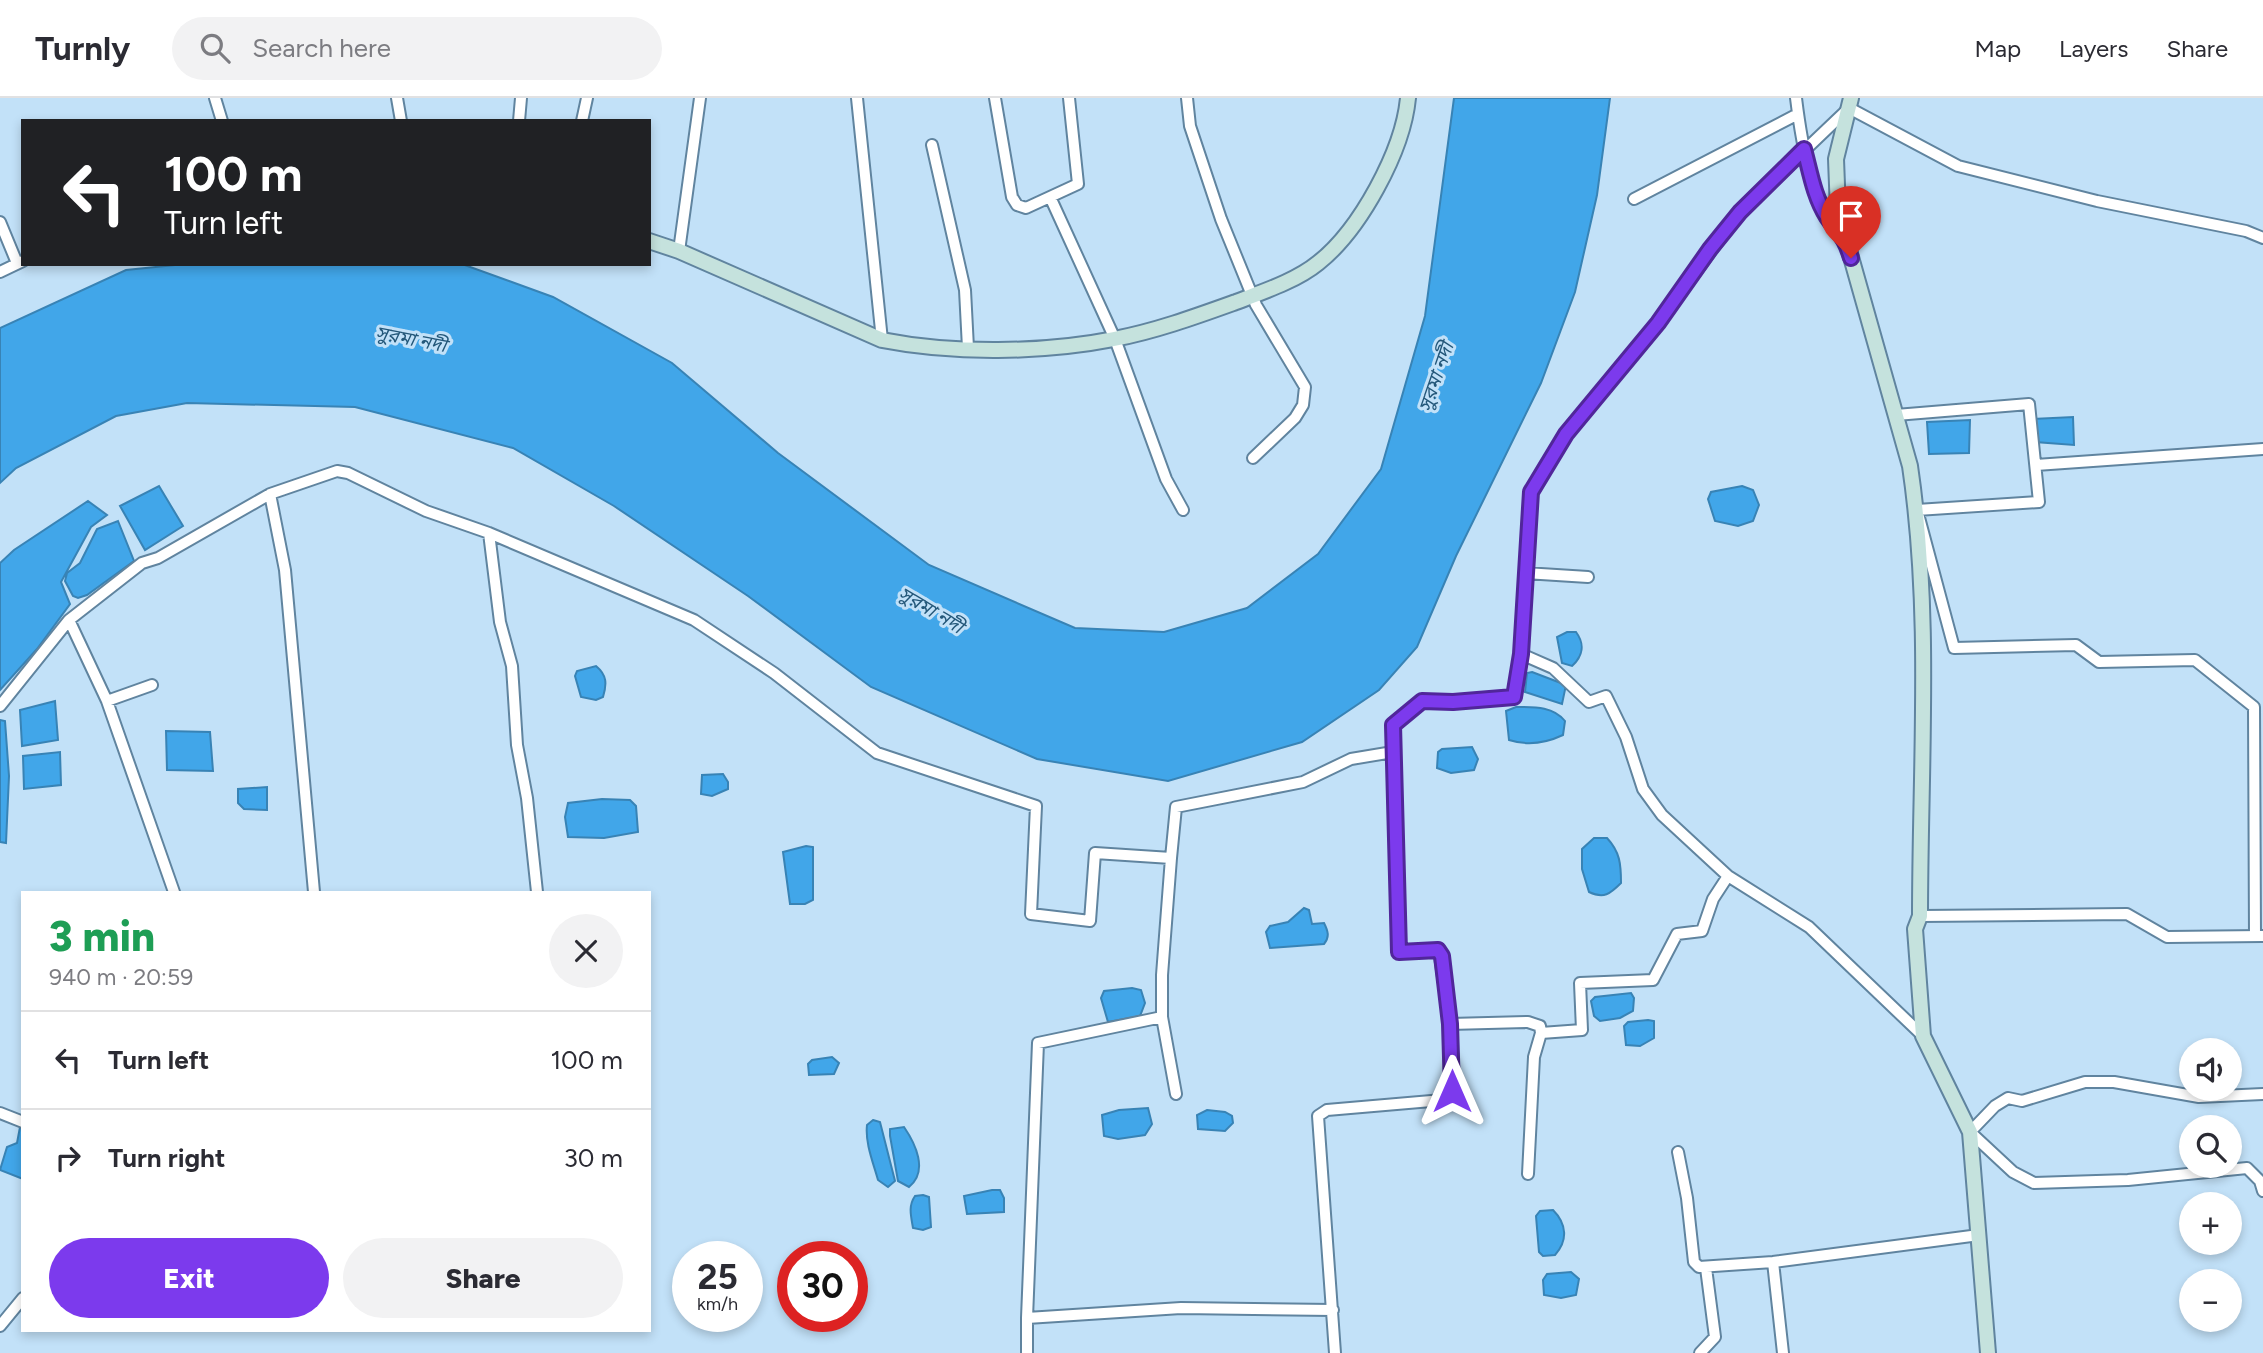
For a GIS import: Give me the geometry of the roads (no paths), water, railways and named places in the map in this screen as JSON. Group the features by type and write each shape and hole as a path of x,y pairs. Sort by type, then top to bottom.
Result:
{"street":[{"path":"215,98 221,119"},
{"path":"397,98 401,119"},
{"path":"519,119 521,98"},
{"path":"582,119 587,98"},
{"path":"679,251 699,98"},
{"path":"857,98 882,340"},
{"path":"995,98 997,123 1014,202 1026,208 1075,187 1079,177 1069,98"},
{"path":"1186,98 1206,182 1253,295 1305,387 1303,405 1295,418 1253,457"},
{"path":"651,242 679,251 819,315 882,340 917,347 968,348 1062,347 1115,339 1192,318 1253,295 1318,263 1365,207 1398,138 1408,98"},
{"path":"1796,98 1804,149 1816,195 1827,216 1845,237"},
{"path":"1335,1353 1318,1116 1327,1110 1443,1100 1449,1097 1454,1078 1450,1024 1438,950 1399,952 1393,725 1422,701 1453,702 1514,697 1521,654 1531,492 1566,434 1658,323 1740,212 1850,103"},
{"path":"1850,103 1836,159 1838,211 1910,466 1917,510 1954,648 2076,645 2099,662 2195,660 2255,707 2259,935 2167,937 2127,914 1920,916"},
{"path":"1850,103 1958,166 2097,201 2246,232 2263,238"},
{"path":"1634,199 1798,114"},
{"path":"932,145 965,289 968,348"},
{"path":"1051,199 1115,339 1166,479 1183,510"},
{"path":"0,222 20,262 0,272"},
{"path":"1896,415 2029,404 2039,502 1917,510"},
{"path":"2035,465 2263,449"},
{"path":"0,706 69,620 142,563 158,558 270,494 337,471 348,473 426,512 489,533 694,620 774,673 877,753 1036,806 1031,914 1090,921 1095,853 1171,858"},
{"path":"270,494 285,570 314,891"},
{"path":"1917,510 1923,637 1920,916 1916,929 1923,1036"},
{"path":"489,533 500,622 512,666 517,745 527,798 537,891"},
{"path":"1525,573 1588,577"},
{"path":"69,620 107,701 174,891"},
{"path":"1521,654 1553,668 1589,702 1606,696 1626,737 1643,789 1662,815 1728,876 1809,927 1923,1036 1970,1132 2013,1172 2034,1183 2128,1180 2247,1168 2260,1181 2263,1191"},
{"path":"107,701 152,685"},
{"path":"1176,1094 1162,1017 1162,975 1176,807 1303,782 1350,759 1393,752"},
{"path":"1541,1033 1582,1030 1580,983 1653,980 1677,934 1702,931 1713,899 1728,876"},
{"path":"1027,1353 1038,1042 1162,1017"},
{"path":"1450,1024 1528,1022 1540,1026 1541,1033 1534,1057 1528,1174"},
{"path":"1988,1353 1970,1132 1995,1106 2008,1098 2022,1101 2085,1082 2114,1082 2199,1097 2263,1094"},
{"path":"0,1113 21,1121"},
{"path":"1678,1152 1687,1198 1694,1262 1706,1268 1979,1235"},
{"path":"1773,1262 1783,1353"},
{"path":"1700,1353 1714,1337 1706,1268"},
{"path":"0,1326 21,1300"},
{"path":"1027,1318 1181,1308 1333,1310"}],"water":[{"name":"সুরমা নদী","path":"1454,98 1610,98 1597,195 1575,292 1541,383 1456,556 1417,647 1379,690 1302,742 1168,781 1037,759 871,687 748,596 614,506 513,448 355,407 187,403 116,416 16,468 0,483 0,328 126,270 165,266 468,266 553,297 672,363 778,453 929,565 1075,628 1164,632 1247,608 1318,554 1381,469 1425,316"},
{"path":"2073,417 2074,445 2035,442 2032,419"},
{"path":"1970,420 1969,453 1929,454 1927,422"},
{"path":"159,486 183,526 145,550 120,506"},
{"path":"1742,486 1753,490 1759,505 1753,521 1738,526 1715,521 1708,499 1711,492"},
{"path":"88,501 107,515 91,527 61,582 70,604 37,649 0,690 0,563 14,550"},
{"path":"118,521 134,561 87,595 78,598 73,596 65,581 67,573 80,563 97,529"},
{"path":"1567,632 1576,632 1582,645 1579,658 1572,666 1562,663 1557,637"},
{"path":"596,666 605,680 603,697 596,700 581,697 575,676 577,671"},
{"path":"1532,672 1566,685 1562,704 1525,692 1527,673"},
{"path":"55,701 58,740 22,746 20,710"},
{"path":"1516,707 1543,708 1555,712 1565,721 1563,735 1537,743 1509,740 1506,711"},
{"path":"0,720 5,721 9,776 6,843 0,842"},
{"path":"166,731 210,732 213,771 167,770"},
{"path":"1472,747 1478,759 1474,770 1451,773 1437,768 1438,752 1442,749"},
{"path":"60,752 61,785 24,789 23,756"},
{"path":"723,774 728,782 728,789 712,796 701,794 702,775"},
{"path":"267,787 267,810 244,809 238,803 238,789"},
{"path":"602,799 630,800 636,806 638,832 604,838 568,837 565,817 568,803"},
{"path":"1594,838 1607,838 1615,848 1620,864 1621,883 1610,893 1603,895 1589,892 1582,869 1582,849"},
{"path":"806,846 813,847 813,900 805,904 790,904 783,852"},
{"path":"1304,908 1309,910 1312,924 1324,923 1328,934 1324,944 1270,948 1266,932 1270,926 1288,922"},
{"path":"1132,988 1141,990 1145,1003 1140,1016 1108,1022 1101,998 1104,991"},
{"path":"1631,993 1634,998 1633,1011 1620,1018 1600,1021 1594,1016 1591,1001 1595,997"},
{"path":"1654,1021 1654,1038 1640,1046 1626,1045 1624,1026 1628,1022"},
{"path":"832,1057 839,1063 834,1074 809,1075 808,1064 812,1060"},
{"path":"1148,1108 1152,1124 1145,1135 1118,1139 1104,1136 1102,1115 1119,1110"},
{"path":"1207,1110 1225,1112 1232,1116 1233,1123 1225,1131 1198,1129 1197,1115"},
{"path":"873,1120 880,1122 895,1181 888,1187 878,1180 868,1146 867,1125"},
{"path":"20,1127 21,1178 0,1170 7,1147 17,1143"},
{"path":"904,1127 916,1149 919,1165 915,1180 909,1187 898,1181 890,1136 890,1129"},
{"path":"1000,1190 1004,1198 1004,1212 967,1214 964,1196"},
{"path":"915,1196 929,1197 931,1227 923,1230 913,1228 911,1204"},
{"path":"1553,1210 1561,1221 1564,1238 1555,1255 1543,1256 1539,1252 1536,1216 1540,1211"},
{"path":"1571,1272 1579,1279 1576,1295 1561,1298 1544,1295 1543,1280 1547,1274"}]}
